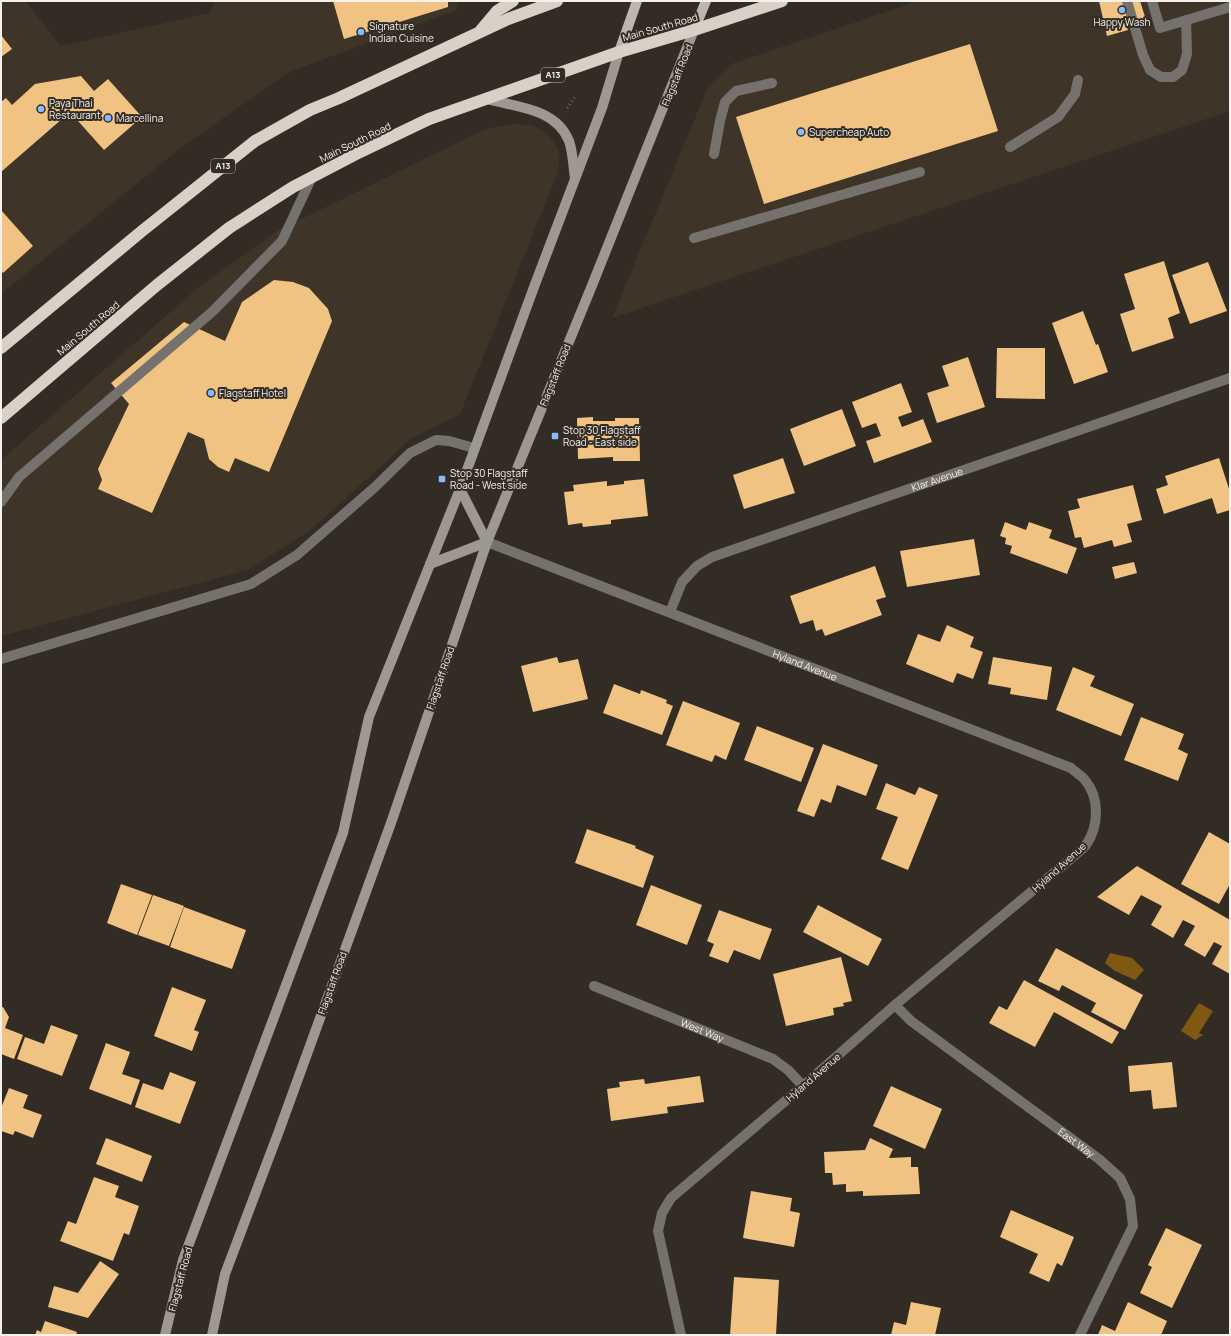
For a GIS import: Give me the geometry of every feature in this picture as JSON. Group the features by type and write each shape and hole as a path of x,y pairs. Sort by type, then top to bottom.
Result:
{"highway":[{"name":"A13","path":"477,34 497,11 513,1"},
{"name":"A13","path":"1,348 142,231 255,141 310,110 339,98 508,19 557,1"},
{"name":"Main South Road","path":"1,418 157,285 228,228 293,187 429,119 619,52 694,30 782,1"}],"main road":[{"path":"619,52 637,1"},
{"path":"694,30 706,1"},
{"name":"Flagstaff Road","path":"212,1335 225,1274 391,823 487,542 694,30"},
{"name":"Flagstaff Road","path":"165,1335 183,1260 343,833 369,717 460,489 474,448 602,108 619,52"},
{"path":"487,98 541,112 556,123 561,128 569,142 575,180"},
{"path":"430,564 487,542 460,489"}],"street":[{"path":"1128,1 1143,54 1150,70 1161,77 1173,77 1182,70 1187,54 1186,20"},
{"path":"1152,1 1160,28 1230,6"},
{"path":"1010,147 1058,117 1075,94 1078,80"},
{"path":"714,154 725,102 736,91 772,82"},
{"path":"694,238 920,172"},
{"path":"1,502 19,477 212,312 282,242 312,177"},
{"name":"Klar Avenue","path":"670,612 682,582 696,566 712,557 1230,378"},
{"path":"1,659 251,584 297,555 375,488 410,453 436,440 449,441 474,448"},
{"name":"Hyland Avenue","path":"487,542 1071,768 1085,780 1094,796 1097,814 1093,829 1086,845 895,1005 803,1086 671,1198 662,1213 658,1231 681,1335"},
{"name":"West Way","path":"594,986 773,1059 788,1070 803,1086"},
{"name":"East Way","path":"895,1005 911,1021 1099,1159 1120,1178 1130,1199 1133,1226 1080,1335"}],"path":[{"path":"566,110 575,98"}],"shaded area":[{"path":"1,1 25,1 61,46 210,13 214,1 458,1 457,10 289,72 178,150 1,294"},
{"path":"919,1 1230,1 1230,111 612,318 708,87 731,64"},
{"path":"511,124 532,125 548,134 560,152 558,172 460,414 412,438 312,529 248,570 1,636 1,460 198,288 277,231 483,130"},
{"path":"1110,953 1132,958 1144,970 1135,980 1115,971 1105,963"},
{"path":"1199,1003 1213,1011 1199,1033 1203,1035 1195,1040 1181,1031"}],"building":[{"path":"333,1 448,1 448,7 344,39"},
{"name":"Happy Wash","path":"1099,1 1140,1 1146,20 1126,26 1128,30 1107,36"},
{"path":"1,35 12,49 1,57"},
{"path":"970,44 998,131 764,204 736,117"},
{"path":"81,76 94,91 108,79 142,117 104,150 70,112 1,172 1,102 6,98 12,105 35,84"},
{"path":"1,210 33,246 3,273 1,270"},
{"path":"1164,261 1180,313 1168,318 1174,338 1132,352 1120,314 1135,309 1124,274"},
{"path":"1208,262 1227,311 1190,324 1172,275"},
{"name":"Flagstaff Hotel","path":"274,280 293,282 309,288 328,309 332,321 269,472 235,458 229,472 218,467 209,459 204,439 188,432 152,513 98,489 102,480 98,469 129,404 111,383 184,322 225,341 242,302"},
{"path":"1083,311 1096,345 1098,344 1108,372 1074,384 1052,323"},
{"path":"997,348 1045,348 1045,399 996,398"},
{"path":"968,357 985,407 937,423 927,393 949,386 942,366"},
{"path":"901,383 912,412 898,417 902,427 923,419 932,442 874,463 866,441 881,436 876,423 862,428 852,402"},
{"path":"842,409 856,446 804,466 790,429"},
{"path":"593,417 593,421 615,421 615,418 639,418 640,461 613,461 613,457 578,459 577,418"},
{"path":"783,458 795,493 744,509 733,475"},
{"path":"1219,458 1230,492 1230,510 1217,514 1212,498 1164,514 1156,489 1168,485 1165,476"},
{"path":"644,479 648,516 611,520 611,524 583,527 582,523 568,525 564,492 574,491 573,485 607,481 607,486 624,484 624,481"},
{"path":"1133,485 1142,520 1127,524 1132,542 1114,547 1112,540 1084,548 1081,537 1075,538 1068,511 1080,508 1077,499"},
{"path":"1005,522 1026,530 1029,522 1052,530 1049,538 1077,548 1067,574 1010,553 1012,546 1005,544 1006,538 1000,536"},
{"path":"974,539 980,575 907,587 900,551"},
{"path":"1134,562 1137,573 1115,579 1112,567"},
{"path":"875,566 886,597 876,600 882,615 825,636 822,629 816,631 813,620 800,624 790,596"},
{"path":"947,625 974,637 970,647 983,652 973,679 957,673 953,683 906,664 918,634 940,642"},
{"path":"557,657 559,663 578,659 588,699 533,712 521,666"},
{"path":"993,657 1052,667 1047,700 1010,694 1011,688 988,684"},
{"path":"1073,667 1095,676 1090,686 1134,704 1121,736 1056,710"},
{"path":"614,684 640,694 641,690 667,700 666,703 673,706 662,735 603,713"},
{"path":"683,701 740,723 726,760 715,755 712,762 666,745"},
{"path":"1141,717 1184,734 1178,749 1188,754 1178,781 1124,760"},
{"path":"757,726 814,748 801,782 744,760"},
{"path":"823,744 878,765 866,796 837,785 831,803 821,799 814,817 797,811"},
{"path":"886,783 915,795 919,787 938,795 908,870 881,859 898,817 876,809"},
{"path":"587,829 636,846 635,848 654,856 643,888 575,863"},
{"path":"1209,832 1230,844 1230,884 1219,904 1181,884"},
{"path":"1137,866 1230,920 1230,974 1212,964 1222,946 1214,942 1205,957 1184,945 1195,926 1183,920 1173,938 1151,925 1162,906 1141,895 1129,915 1097,897"},
{"path":"121,884 152,895 137,935 107,923"},
{"path":"651,885 702,905 687,945 636,925"},
{"path":"153,895 184,906 169,946 138,935"},
{"path":"818,905 882,939 868,966 803,932"},
{"path":"184,907 246,930 232,969 170,947"},
{"path":"719,910 772,929 760,960 734,950 728,963 709,956 714,944 707,941"},
{"path":"1056,948 1143,995 1125,1030 1091,1012 1096,1003 1062,985 1059,991 1038,981"},
{"path":"841,957 852,1001 843,1003 844,1006 833,1008 834,1015 786,1026 773,974"},
{"path":"1024,980 1119,1032 1112,1044 1054,1012 1035,1047 989,1023 999,1006 1007,1010"},
{"path":"172,987 206,1000 194,1030 199,1032 192,1051 154,1036"},
{"path":"1,1007 3,1007 9,1017 5,1028 23,1035 14,1059 1,1054"},
{"path":"51,1025 78,1035 62,1076 17,1059 25,1037 44,1044"},
{"path":"106,1043 130,1052 122,1074 140,1080 131,1105 89,1089"},
{"path":"1172,1062 1177,1107 1153,1109 1151,1090 1130,1092 1128,1066"},
{"path":"170,1072 196,1082 180,1124 135,1107 143,1083 163,1090"},
{"path":"700,1076 704,1102 667,1107 668,1113 611,1121 607,1089 620,1087 619,1082 644,1079 645,1084"},
{"path":"891,1086 942,1109 925,1149 873,1126"},
{"path":"9,1088 28,1095 23,1108 42,1115 33,1138 15,1131 13,1135 1,1131 1,1108"},
{"path":"106,1138 152,1156 142,1182 96,1164"},
{"path":"870,1138 893,1149 889,1158 911,1157 911,1167 918,1167 920,1194 863,1196 863,1191 846,1192 846,1184 833,1185 832,1173 825,1173 824,1152 865,1150"},
{"path":"94,1177 119,1186 115,1197 139,1206 129,1235 124,1233 113,1261 60,1241 68,1221 76,1224"},
{"path":"751,1191 792,1198 790,1211 800,1213 794,1247 743,1238"},
{"path":"1011,1210 1074,1237 1062,1266 1057,1263 1049,1282 1029,1273 1038,1254 1000,1237"},
{"path":"1166,1228 1202,1245 1172,1308 1140,1293 1152,1267 1148,1265"},
{"path":"100,1261 119,1274 88,1318 48,1307 54,1286 78,1293"},
{"path":"734,1277 779,1280 776,1335 730,1335"},
{"path":"911,1302 941,1308 935,1335 891,1335 894,1322 906,1325"},
{"path":"1128,1302 1167,1321 1161,1335 1098,1335 1102,1325 1115,1331"},
{"path":"45,1321 77,1332 76,1335 35,1335 37,1330 41,1332"}],"place":[{"name":"Happy Wash","path":"1122,10"},
{"name":"Signature Indian Cuisine","path":"361,32"},
{"name":"Paya Thai Restaurant","path":"41,109"},
{"name":"Marcellina","path":"108,118"},
{"name":"Supercheap Auto","path":"801,132"},
{"name":"Flagstaff Hotel","path":"211,393"},
{"name":"Stop 30 Flagstaff Road - East side","path":"555,436"},
{"name":"Stop 30 Flagstaff Road - West side","path":"442,479"}]}
